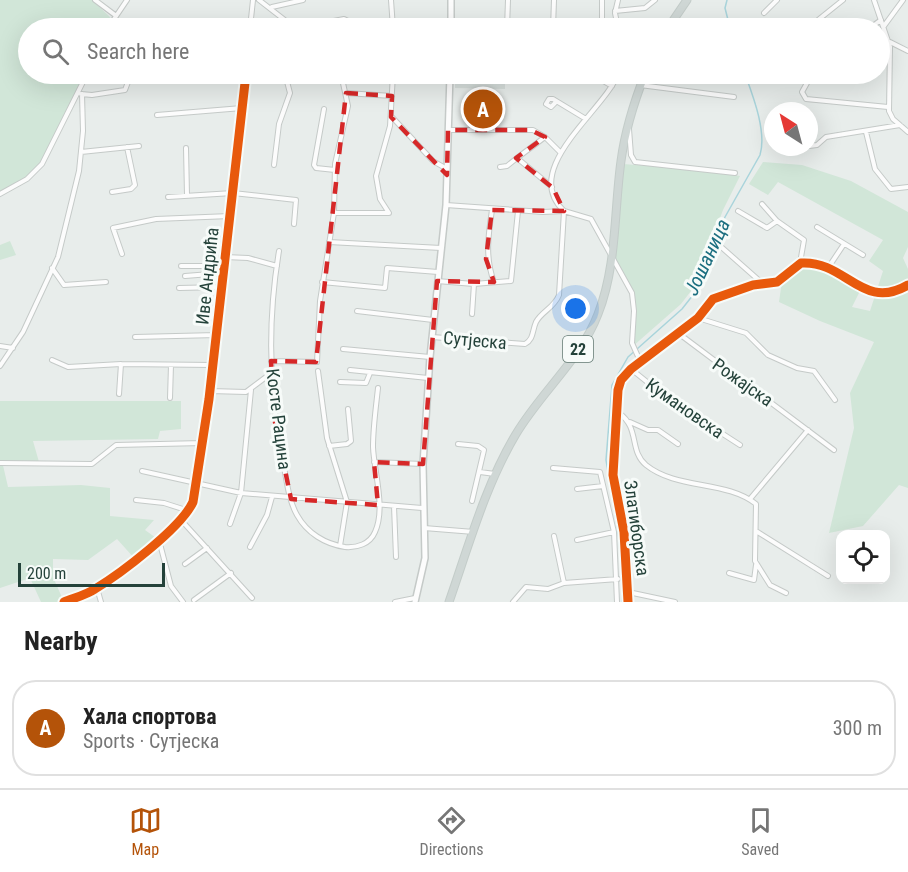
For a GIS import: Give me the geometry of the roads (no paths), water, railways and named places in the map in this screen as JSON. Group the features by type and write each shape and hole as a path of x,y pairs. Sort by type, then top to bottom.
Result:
{"main road":[{"path":"675,18 687,0"},
{"name":"22","path":"448,602 495,474 523,423 589,333 603,298 612,255 620,163 628,122 640,85"}],"street":[{"path":"95,0 115,15"},
{"path":"113,18 127,0"},
{"path":"251,18 253,0"},
{"path":"259,0 284,18"},
{"path":"271,7 303,0"},
{"path":"391,0 392,18"},
{"path":"451,18 452,0"},
{"path":"507,18 508,0"},
{"path":"553,18 554,0"},
{"path":"602,0 602,18"},
{"path":"616,18 615,11 618,0"},
{"path":"615,11 645,8 655,0"},
{"path":"764,13 777,0"},
{"path":"820,18 843,0"},
{"path":"874,0 880,18"},
{"path":"890,18 903,0"},
{"path":"890,42 908,51"},
{"path":"890,52 892,75 888,106 890,114 908,132"},
{"path":"0,194 27,179 42,164 83,84"},
{"path":"80,93 124,90 127,84"},
{"name":"Иве Андрића","path":"64,602 97,588 182,521 189,511 198,482 210,391 245,84"},
{"path":"274,165 279,124 290,93 288,84"},
{"path":"272,361 317,362 322,282 334,213 335,170 347,113 344,84"},
{"path":"334,213 389,213 378,191 376,176 392,116 393,84"},
{"path":"395,602 415,600 424,562 423,464 433,320 446,206 450,84"},
{"path":"553,188 554,169 560,152 612,86 608,84"},
{"path":"806,84 802,92 806,99 888,106"},
{"path":"640,85 734,97"},
{"path":"0,366 14,348 52,268 64,236 81,153 80,93"},
{"path":"346,93 392,96"},
{"path":"555,103 586,119"},
{"path":"157,115 242,108"},
{"path":"324,109 314,165 316,168 335,170"},
{"path":"392,116 433,161 447,169"},
{"path":"628,122 631,155 635,162 735,172"},
{"path":"818,144 826,137 900,125"},
{"path":"448,130 531,130 545,136 560,152"},
{"path":"866,132 877,171 891,189 908,187"},
{"path":"500,167 507,166 545,136"},
{"path":"81,153 139,146"},
{"path":"112,192 131,189 135,185 127,147"},
{"path":"186,148 187,195"},
{"name":"Сутјеска","path":"432,337 525,344 529,342 538,319 552,308 559,295 564,211 558,204 553,188 517,158"},
{"path":"168,197 233,193 296,200 294,224"},
{"path":"678,333 698,318 713,299 782,279 800,264 804,240 777,221 762,204"},
{"path":"446,206 492,210 564,211 591,219 634,298 632,347 638,359"},
{"path":"492,210 486,257 492,268 494,282"},
{"path":"437,281 486,284 507,283 512,280 518,211"},
{"path":"738,211 767,228 777,221"},
{"name":"Иве Андрића","path":"122,254 113,228 156,219 230,216"},
{"path":"817,227 863,255"},
{"path":"329,242 441,248"},
{"path":"828,268 844,244"},
{"path":"719,245 762,283"},
{"name":"Косте Рацина","path":"279,251 276,266 270,374 278,435 291,499 298,517 323,540 340,546 363,545 375,533 378,505"},
{"path":"225,257 248,258 276,266"},
{"path":"800,264 828,268 874,294 893,292 908,285"},
{"path":"182,266 224,266"},
{"path":"52,268 64,285 106,282"},
{"path":"322,282 385,288 387,268 438,272"},
{"path":"185,276 223,273"},
{"path":"472,314 474,284"},
{"path":"179,288 222,287"},
{"path":"357,311 433,320"},
{"path":"698,318 746,333 768,355 797,368 814,370 835,400"},
{"name":"Кумановска","path":"623,377 638,359 662,346 678,333"},
{"name":"Рожајска","path":"678,333 834,450"},
{"path":"135,337 217,335"},
{"path":"0,346 14,348"},
{"path":"344,349 430,357"},
{"path":"52,360 68,368 121,364 213,366"},
{"path":"119,394 121,364"},
{"path":"170,398 171,365"},
{"name":"Кумановска","path":"631,369 667,398 740,445"},
{"path":"350,370 428,378"},
{"path":"318,371 329,446 347,502 340,546"},
{"path":"340,382 366,383 370,373"},
{"path":"210,391 239,393 251,390 270,374"},
{"name":"Златиборска","path":"623,377 618,390 613,475 623,526 628,602"},
{"path":"378,388 374,434 378,505"},
{"path":"230,524 241,493 251,390"},
{"path":"329,446 347,444 351,441 348,409"},
{"path":"618,413 630,422 648,430 658,430 678,444"},
{"path":"630,422 638,454 647,466 675,477 750,499 758,508 754,580 729,573"},
{"path":"750,499 808,430"},
{"path":"0,464 92,465 116,445 203,443"},
{"path":"458,444 483,448 480,472 471,501"},
{"path":"374,462 423,464"},
{"path":"554,468 600,472 614,532 618,579 617,602"},
{"path":"142,471 241,493"},
{"path":"480,472 495,474"},
{"path":"577,489 603,486"},
{"name":"Косте Рацина","path":"241,493 310,501 422,508"},
{"name":"Косте Рацина","path":"250,547 267,515 272,497"},
{"path":"136,500 164,503 189,511"},
{"path":"394,506 396,557"},
{"path":"182,521 252,598"},
{"path":"423,528 474,532"},
{"path":"756,531 828,576"},
{"path":"577,540 614,532"},
{"path":"554,536 564,582"},
{"path":"159,540 171,586 183,602"},
{"path":"185,564 207,548"},
{"path":"756,564 770,585 786,593"},
{"path":"194,600 231,573"},
{"path":"513,602 526,587 548,589 564,582 618,579"},
{"path":"97,588 101,602"},
{"name":"Златиборска","path":"628,592 675,602"}],"waterway":[{"name":"Јошаница","path":"727,0 725,8 728,18"},
{"name":"Јошаница","path":"622,602 618,532 606,460 612,385 628,357 682,309 693,295 725,217 760,155 762,136 748,84"}],"place":[{"name":"Хала спортова","path":"483,109"}]}
